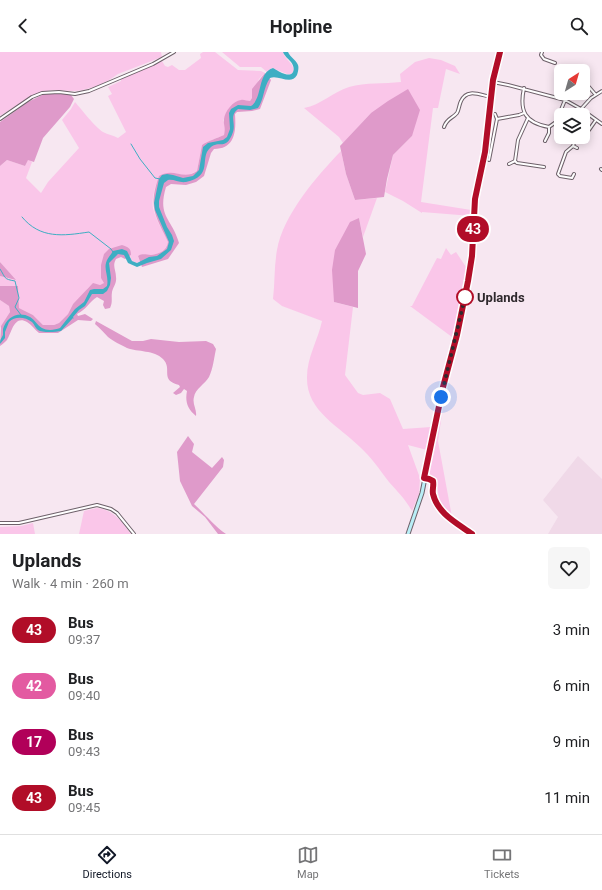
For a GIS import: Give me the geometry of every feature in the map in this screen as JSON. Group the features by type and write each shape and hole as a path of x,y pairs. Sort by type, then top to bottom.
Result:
{"main road":[{"path":"408,534 418,505 443,387 457,335 468,281 472,256 475,199 485,152 493,82 500,52"}],"street":[{"path":"0,120 32,98 42,93 58,92 75,94 89,91 153,64 174,52"},
{"path":"542,52 541,55 544,59 556,63"},
{"path":"493,82 524,88 554,97"},
{"path":"524,88 522,102 524,112 528,118 539,125 549,127 556,122 565,100 579,108"},
{"path":"590,88 595,94"},
{"path":"582,108 595,94 602,91"},
{"path":"444,127 446,121 456,115 463,98 468,94 475,93 491,97"},
{"path":"497,119 520,115 524,112"},
{"path":"489,160 497,119 495,114"},
{"path":"590,116 602,124"},
{"path":"515,161 518,140 528,118"},
{"path":"590,129 596,120"},
{"path":"545,141 546,136 550,131 549,127"},
{"path":"558,174 566,152 573,146 577,148"},
{"path":"509,164 515,161"},
{"path":"515,161 518,163 544,167"},
{"path":"536,170 537,166"},
{"path":"554,174 572,178 574,181"},
{"path":"572,178 574,174"},
{"path":"424,478 433,481 433,492 439,507 446,516 472,534"},
{"path":"0,523 19,523 97,505 117,513 134,534"}],"shaded area":[{"path":"0,52 161,52 162,57 118,74 107,81 90,88 78,91 50,90 40,93 28,98 0,116"},
{"path":"203,52 215,52 238,70 261,71 265,73 259,79 250,101 245,101 223,120 226,128 224,135 202,145 197,171 186,176 168,173 161,176 158,180 154,192 153,208 168,242 167,248 155,254 138,256 140,262 137,263 132,261 131,255 122,245 105,283 100,285 93,284 88,288 73,304 68,314 59,323 54,325 43,325 33,315 19,308 18,286 0,286 0,276 15,280 0,262 0,166 7,160 25,166 28,159 32,162 26,178 41,193 48,182 79,148 62,120 75,102 100,130 118,138 126,132 108,96 112,94 108,87 121,81 121,78 162,61 165,66 168,67 172,65 179,70 185,70 201,58 200,54"},
{"path":"222,52 283,52 285,57 292,65 294,71 291,74 287,74 272,68 267,72 261,67 240,67"},
{"path":"429,58 441,60 455,66 460,74 446,69 438,108 433,108 421,202 471,210 472,216 422,213 385,192 393,155 412,136 371,113 343,143 339,137 304,108 316,104 343,89 355,85 401,82 400,74 415,62"},
{"path":"265,73 271,80 260,109 237,112 235,114 235,132 231,142 227,146 214,149 211,153 204,176 196,182 186,185 171,184 166,187 163,205 164,211 179,243 168,259 142,267 138,256 160,253 166,248 168,242 154,210 154,196 159,176 169,173 187,175 197,171 202,145 224,135 224,119 228,110 232,104 238,101 250,101 252,98 252,89"},
{"path":"408,89 420,110 412,136 393,155 384,197 355,200 346,174 340,146 371,113"},
{"path":"44,94 68,94 74,99 70,107 43,138 34,162 28,160 25,166 7,160 0,166 0,122 28,102"},
{"path":"341,151 346,174 355,200 377,198 363,237 359,218 334,302 353,307 345,375 358,393 363,395 380,393 390,399 403,429 431,427 427,450 408,445 420,478 419,494 412,511 368,455 352,439 325,417 312,399 308,389 307,370 322,321 282,306 273,299 277,250 280,237 286,223 302,197"},
{"path":"359,218 366,254 358,271 358,308 334,302 332,270 335,250 350,222"},
{"path":"122,245 129,248 131,255 125,259 121,257 115,261 114,266 116,279 112,292 112,302 110,308 105,309 103,305 104,301 97,297 77,314 78,316 85,314 93,319 91,321 78,320 58,333 39,333 27,322 23,320 19,321 14,325 7,340 0,346 1,326 10,312 9,306 0,300 0,286 18,286 19,308 33,315 43,325 54,325 59,323 68,314 73,304 93,283 100,285 104,283 101,278 101,265 104,254 109,249"},
{"path":"446,248 451,255 456,252 468,270 452,337 410,306 412,306 437,258 441,259"},
{"path":"0,262 16,280 0,276"},
{"path":"0,300 9,306 10,312 0,328"},
{"path":"96,321 132,341 151,339 179,342 206,341 213,344 216,349 209,377 196,391 194,397 196,416 187,405 187,391 184,389 181,393 176,395 173,393 180,387 169,380 166,363 163,359 155,354 127,348 117,343 108,337 95,324"},
{"path":"447,380 438,441 452,517 446,512 440,503 436,482 430,474 429,468"},
{"path":"188,436 194,444 192,452 212,468 222,457 224,460 223,467 194,504 226,534 218,534 205,517 192,506 180,481 177,452"},
{"path":"578,456 602,479 602,534 548,534 558,517 543,500"},
{"path":"97,508 108,511 117,517 131,534 79,534 84,511"},
{"path":"33,523 35,534 0,534 0,527 21,526"}],"water":[{"path":"283,52 288,52 298,65 297,75 291,80 277,77 270,78 258,108 250,110 238,109 235,112 233,117 234,129 228,142 210,148 207,152 203,171 200,176 186,182 168,180 164,183 159,201 159,207 174,241 171,250 161,259 137,267 128,263 124,255 118,254 109,263 111,278 107,291 103,294 92,294 85,306 79,310 73,317 74,319 73,318 61,331 43,332 37,329 29,320 17,318 9,322 5,332 5,338 0,344 3,329 7,321 14,316 26,315 46,330 60,328 75,309 84,302 90,290 103,289 107,286 106,263 113,251 122,249 127,251 132,261 137,263 149,257 157,256 167,249 169,242 155,210 154,203 159,179 162,175 167,174 183,178 193,176 199,170 203,147 208,143 223,140 227,137 230,129 229,113 231,109 238,105 251,106 255,102 264,75 273,68 288,75 292,73 294,69 293,64"}],"waterway":[{"path":"131,144 140,159 155,178 160,179"},
{"path":"22,217 36,229 52,234 61,235 89,232 113,252"},
{"path":"0,269 8,280 15,281 19,298 15,307 21,315"}],"bus line":[{"name":"43","path":"472,534 446,516 439,507 433,492 433,481 424,478 443,387 457,335 471,267 475,199 485,152 493,80 500,52"}],"place":[{"name":"Uplands","path":"465,297"}],"route":[{"path":"441,397 465,297"}]}
